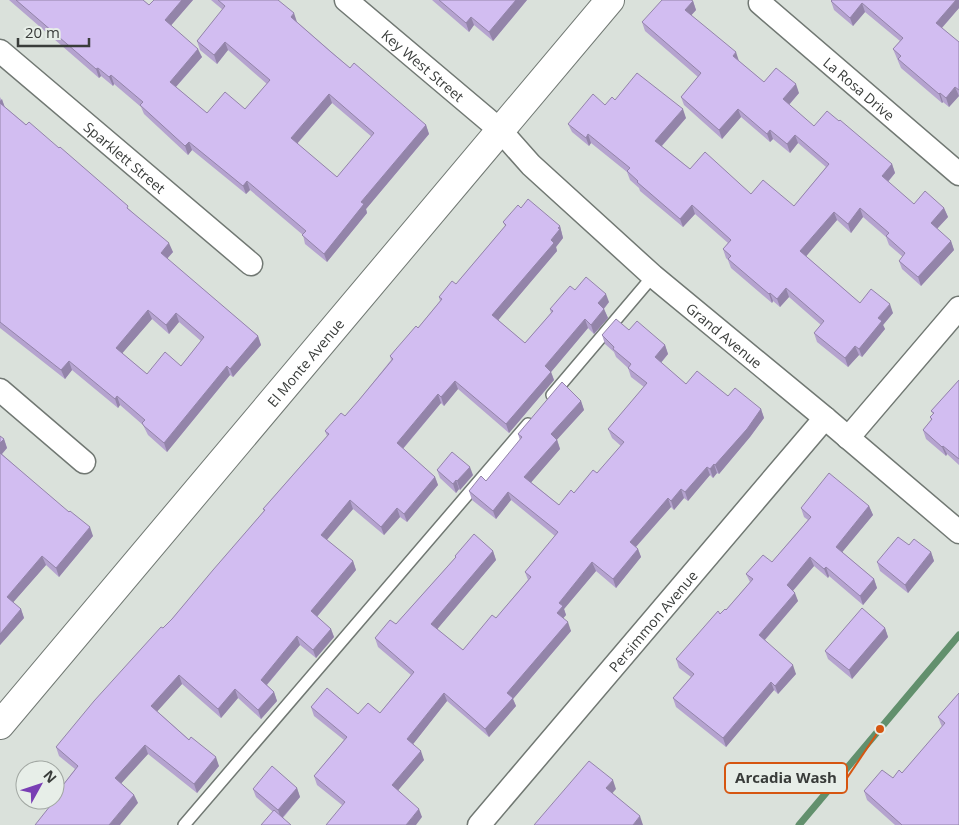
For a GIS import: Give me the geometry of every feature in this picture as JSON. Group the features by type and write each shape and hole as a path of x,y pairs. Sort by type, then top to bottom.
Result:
{"street":[{"name":"Key West Street","path":"346,0 500,130"},
{"name":"El Monte Avenue","path":"0,725 610,0"},
{"name":"La Rosa Drive","path":"760,3 959,174"},
{"name":"Sparklett Street","path":"0,51 251,264"},
{"name":"Grand Avenue","path":"500,130 531,165 653,276 959,532"},
{"path":"848,438 959,308"},
{"path":"0,390 84,462"},
{"name":"Persimmon Avenue","path":"479,825 825,418"}],"lane":[{"path":"545,403 653,276"},
{"path":"184,825 533,418"}],"building":[{"path":"16,0 143,0 149,5 154,0 182,0 165,20 198,49 170,82 207,113 225,92 245,109 270,80 225,42 214,55 197,41 225,6 218,0 278,0 294,13 291,17 331,52 350,68 354,63 426,125 361,202 364,204 324,254 302,235 306,231 247,181 243,186 189,142 185,146 140,105 143,102 111,75 109,77 98,68 96,69","holes":["329,94 374,133 337,177 291,138"]},
{"path":"439,0 516,0 489,32 471,17 466,23"},
{"path":"662,0 693,1 685,10 736,52 733,56 764,82 776,68 796,84 783,99 814,126 827,111 892,164 882,176 914,204 925,191 944,208 931,223 951,241 918,277 899,261 905,253 886,236 889,233 860,208 848,224 834,212 800,251 860,303 871,289 890,304 878,318 882,321 859,349 855,346 845,358 814,333 824,321 786,288 777,299 728,259 731,256 723,249 731,240 692,205 680,219 637,182 627,171 630,168 588,134 586,138 568,124 593,94 605,105 612,97 615,100 637,73 683,109 655,141 690,169 705,152 751,194 763,180 794,206 829,164 795,135 787,144 770,130 767,134 738,109 719,130 681,97 701,73 642,22"},
{"path":"832,0 956,0 936,23 959,42 959,90 955,87 946,98 898,59 901,56 893,49 903,38 862,3 850,18"},
{"path":"0,103 26,125 29,122 60,147 169,243 161,253 258,336 230,369 227,366 164,443 144,426 142,423 145,420 117,396 115,399 69,361 61,370 0,322","holes":["148,310 166,325 176,313 204,337 181,366 165,352 147,374 116,348"]},
{"path":"528,199 560,226 558,228 560,229 551,240 554,243 492,315 525,343 553,311 550,309 570,286 575,290 586,277 606,294 598,303 604,309 591,325 585,319 545,366 551,372 506,424 455,381 441,397 438,394 397,443 435,477 404,514 397,508 381,527 350,500 321,535 353,561 311,611 331,629 313,650 297,636 261,680 274,692 258,710 235,689 218,709 179,675 151,706 189,740 191,737 216,757 194,784 145,745 115,778 134,795 109,825 35,825 47,810 65,810 65,783 78,766 56,747 94,701 161,627 163,628 172,619 265,510 263,509 329,434 325,431 341,413 345,416 359,400 393,359 390,356 416,326 418,328 442,299 439,297 452,281 456,284 506,225 503,222 518,205 521,208"},
{"path":"616,319 629,330 637,321 665,345 655,357 686,384 697,371 728,396 735,388 761,409 747,429 715,465 710,469 707,467 685,492 681,489 671,501 668,498 630,542 638,549 613,579 592,562 559,603 563,606 557,613 568,622 507,693 513,698 485,729 444,693 407,739 421,751 392,785 419,809 406,825 326,825 345,802 314,776 347,737 311,707 327,688 358,714 368,703 380,713 414,672 375,638 390,620 396,624 474,534 493,551 431,624 463,650 492,615 496,618 531,577 525,572 558,532 508,492 493,511 469,491 481,476 486,481 522,437 518,434 562,382 581,401 551,434 557,440 524,477 559,505 571,490 574,493 593,470 597,473 624,442 608,429 647,383 628,368 631,364 613,349 614,347 602,335"},
{"path":"959,380 959,459 923,430 932,419 930,417 934,413 931,411"},
{"path":"452,452 470,467 453,484 437,470"},
{"path":"0,453 69,512 90,527 56,568 42,556 7,597 21,609 0,634"},
{"path":"829,473 869,506 836,547 874,579 860,596 826,567 824,569 810,557 787,585 795,593 759,635 793,665 775,686 771,682 723,738 673,698 694,674 676,659 718,611 720,614 726,610 753,579 746,574 763,555 772,562 811,517 801,508"},
{"path":"898,537 909,545 914,539 931,552 905,585 877,562"},
{"path":"862,608 885,628 849,670 825,651"},
{"path":"959,693 959,825 902,825 864,791 882,770 893,778 899,770 902,773 945,723 938,717"},
{"path":"589,761 613,780 606,788 640,816 633,825 534,825"},
{"path":"272,766 297,788 278,810 253,789"},
{"path":"274,810 291,825 261,825"}],"waterway":[{"path":"799,825 959,635"}],"place":[{"name":"Arcadia Wash","path":"880,729"}]}
